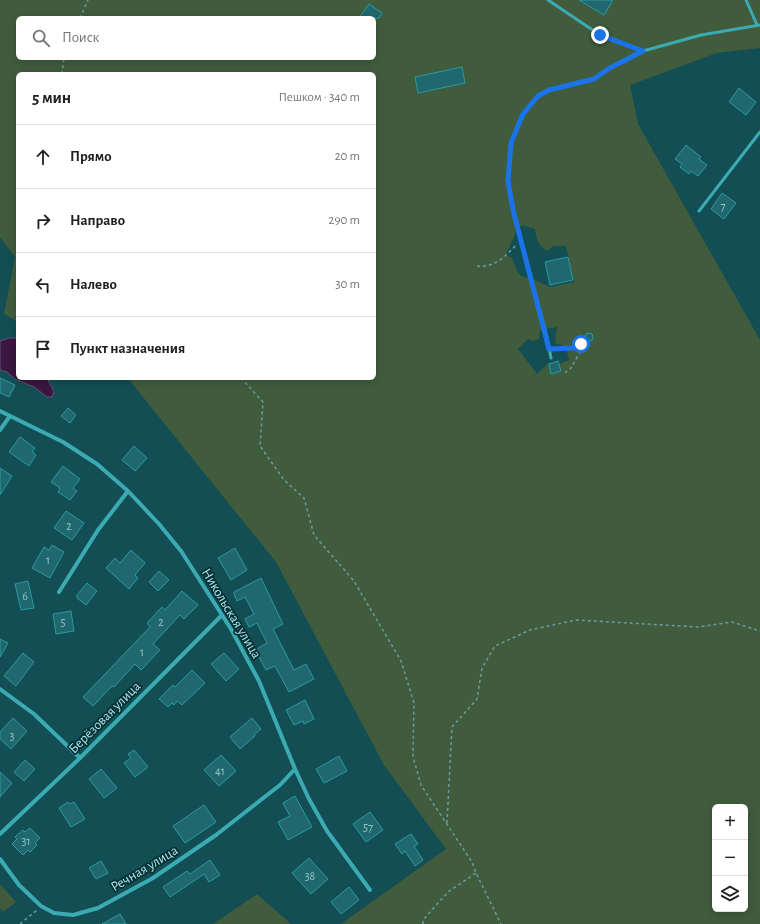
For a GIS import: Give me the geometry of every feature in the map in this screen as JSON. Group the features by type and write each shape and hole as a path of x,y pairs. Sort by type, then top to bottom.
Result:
{"street":[{"name":"Никольская улица","path":"0,411 63,442 97,464 128,491 181,550 231,629 259,681 295,769 327,831 370,890"},
{"path":"0,430 10,416"},
{"path":"59,592 98,530 128,491"},
{"name":"Берёзовая улица","path":"0,834 80,758 222,614"},
{"path":"0,690 34,714 80,758"},
{"name":"Речная улица","path":"0,859 20,885 41,906 54,913 73,915 98,908 153,878 216,835 280,785 295,769"}],"lane":[{"path":"548,0 600,35 643,51"},
{"path":"551,358 513,210 508,181 511,143 523,114 538,96 543,93 549,90 594,79 608,69 643,51 701,35 758,25 746,0"},
{"path":"699,211 760,132"}],"path":[{"path":"81,16 88,0"},
{"path":"62,72 64,60"},
{"path":"477,266 484,267 496,264 521,239"},
{"path":"549,349 574,348 585,340 585,344 576,358 572,368 565,373"},
{"path":"243,380 263,402 260,446 284,480 304,498 314,536 354,581 401,661 414,703 413,757 421,785 472,862 500,924"},
{"path":"446,823 452,727 477,699 482,668 495,646 530,630 576,620 698,627 732,622 760,630"},
{"path":"423,924 423,920 448,892 476,873"},
{"path":"20,924 41,906"}],"green space":[{"path":"0,0 760,0 760,48 717,53 630,85 638,124 760,340 760,924 341,924 446,849 384,765 276,562 128,380 376,380 376,72 16,72 16,321 4,314 15,257 0,237","holes":["523,225 535,229 538,242 548,251 553,246 566,246 574,282 550,287 533,279 521,276 517,271 512,258 506,255 516,228","557,327 555,343 566,347 569,360 557,365 550,362 537,374 518,349 528,339 533,341 539,339 540,330"]},
{"path":"1,885 16,902 3,912 0,908"},
{"path":"257,894 291,924 213,924"}],"shaded area":[{"path":"9,338 16,338 16,379 7,372 0,370 0,341"},
{"path":"17,380 48,380 54,392 52,397 47,397 34,387"}],"building":[{"path":"579,0 613,0 604,15"},
{"path":"369,4 382,13 379,18 376,18 376,16 360,16"},
{"path":"462,67 465,83 418,93 415,77"},
{"path":"739,88 756,102 746,115 729,102"},
{"path":"686,145 701,157 699,159 707,165 698,176 691,171 689,174 680,167 682,164 675,159"},
{"path":"722,193 736,203 724,219 711,209"},
{"path":"568,257 573,280 550,285 545,262"},
{"path":"587,333 591,333 593,337 591,341 587,341 585,339 585,335"},
{"path":"558,361 561,371 551,374 549,364"},
{"path":"0,378 15,385 9,397 0,393"},
{"path":"68,408 76,415 70,423 61,416"},
{"path":"20,437 35,448 32,452 36,455 29,466 9,452"},
{"path":"134,446 147,458 135,471 122,460"},
{"path":"63,466 80,479 73,488 77,491 70,500 58,492 60,488 51,482"},
{"path":"0,468 12,476 0,495"},
{"path":"66,511 84,523 72,540 54,528"},
{"path":"52,545 64,552 50,578 32,568 44,547 49,550"},
{"path":"235,548 247,570 231,580 218,558"},
{"path":"131,550 145,563 135,575 138,578 129,589 106,568 115,558 120,563"},
{"path":"159,571 169,580 158,591 149,582"},
{"path":"261,578 283,624 273,629 294,670 306,664 314,679 289,692 275,666 266,670 255,650 267,643 257,623 249,627 245,619 254,614 245,597 237,601 234,594 234,592"},
{"path":"28,581 34,608 21,610 15,584"},
{"path":"87,583 97,591 86,605 77,598 77,595"},
{"path":"182,591 198,605 184,619 180,615 153,644 160,650 141,670 135,664 114,687 112,686 93,706 83,697 150,627 147,623 162,607 165,610"},
{"path":"71,611 74,631 56,634 53,614"},
{"path":"0,639 8,643 0,657"},
{"path":"23,653 34,662 16,686 4,676"},
{"path":"224,653 239,669 226,681 211,664"},
{"path":"192,670 205,683 182,705 177,701 174,705 172,703 168,707 159,699 173,685 175,687"},
{"path":"305,700 314,719 304,724 303,721 294,725 286,710"},
{"path":"13,718 27,731 11,749 0,739 0,732"},
{"path":"252,718 261,729 240,749 230,737"},
{"path":"134,750 148,767 135,777 124,763 131,758 128,754"},
{"path":"221,755 236,771 219,786 204,770"},
{"path":"339,756 347,771 324,783 316,769"},
{"path":"25,760 35,769 24,781 14,772"},
{"path":"101,769 117,788 104,798 89,779"},
{"path":"0,772 12,783 0,797"},
{"path":"295,796 312,827 288,840 278,822 290,816 283,803"},
{"path":"68,802 70,804 74,802 85,819 71,827 59,808"},
{"path":"204,805 216,822 185,843 173,826"},
{"path":"370,812 383,830 366,842 353,824"},
{"path":"30,828 40,838 35,843 37,845 30,852 28,850 23,855 12,844 17,839 15,837 23,830 25,832"},
{"path":"411,834 418,844 414,846 423,860 415,866 405,851 402,854 395,844"},
{"path":"309,858 328,879 311,894 292,873"},
{"path":"210,860 220,875 209,882 204,874 170,897 163,887 187,871 190,874"},
{"path":"101,861 108,873 96,879 89,868"},
{"path":"349,887 359,900 341,914 331,902"},
{"path":"120,914 126,924 102,924"}],"route":[{"path":"581,344 574,348 549,349 513,210 508,181 511,143 523,114 538,96 549,90 594,79 608,69 643,51 600,35"}]}
